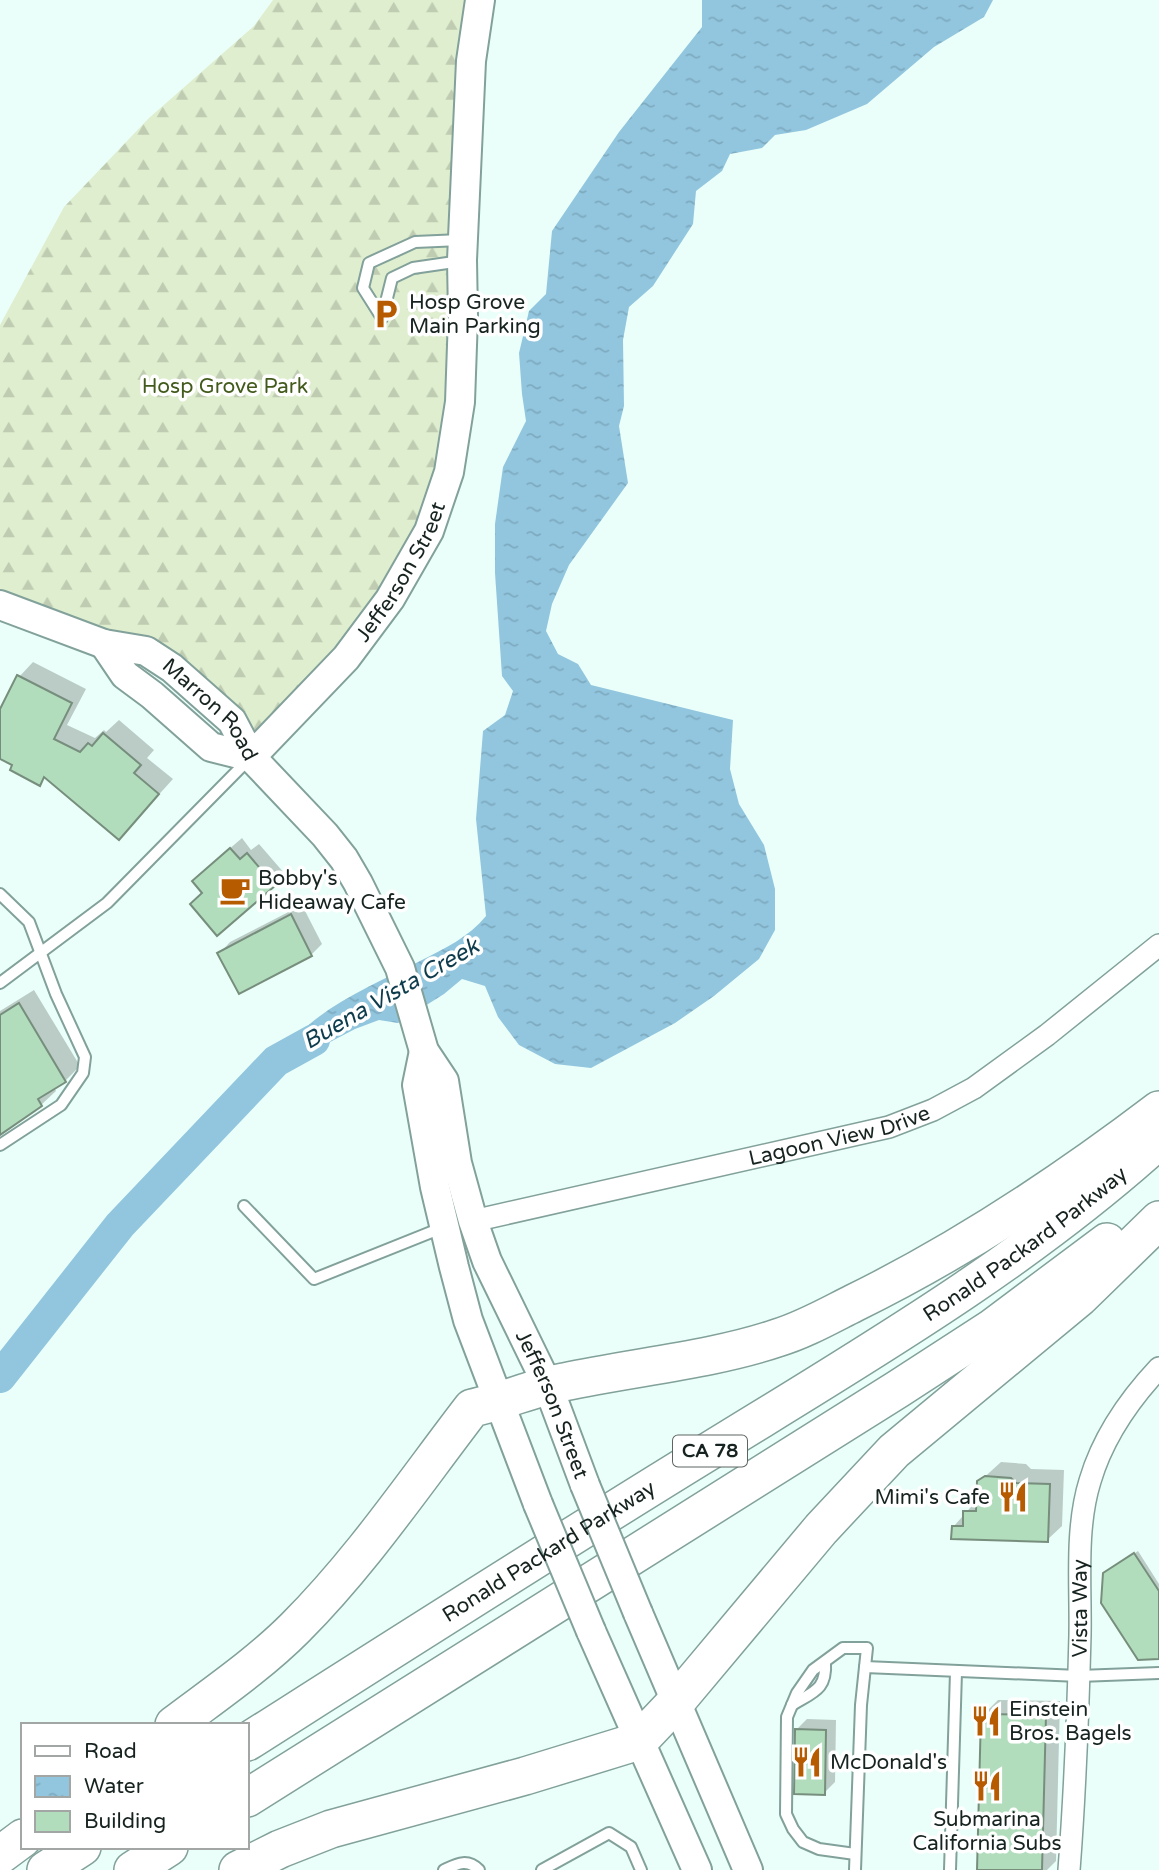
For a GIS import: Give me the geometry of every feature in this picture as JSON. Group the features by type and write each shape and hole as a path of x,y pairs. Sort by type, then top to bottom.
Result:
{"highway":[{"path":"177,1723 250,1667 294,1629 356,1561 472,1408 548,1386 778,1338 920,1268 1062,1179 1159,1110"},
{"name":"Ronald Packard Parkway","path":"248,1741 590,1525 902,1334 1022,1250 1159,1140"},
{"name":"CA 78","path":"248,1797 982,1335 1072,1270 1159,1200"},
{"path":"238,1870 331,1829 526,1776 639,1741 676,1702 821,1529 894,1451 1080,1297 1159,1220"},
{"path":"0,1855 21,1839"},
{"path":"46,1870 79,1849"},
{"path":"133,1870 166,1849"}],"main road":[{"name":"Jefferson Street","path":"480,0 471,61 460,402 449,472 429,531 390,599 346,658 251,757 325,835 344,859 400,968 425,1051 444,1081 457,1163 487,1261 548,1386 585,1485 748,1870"},
{"name":"Marron Road","path":"0,605 104,644 146,651 172,668 232,721 251,757"},
{"name":"Jefferson Street","path":"425,1051 417,1085 444,1227 468,1320 538,1504 697,1870"}],"street":[{"name":"Lagoon View Drive","path":"473,1221 889,1127 933,1110 974,1088 995,1073 1159,945"},
{"name":"Vista Way","path":"1069,1870 1076,1773 1082,1530 1090,1482 1108,1434 1136,1392 1159,1368"}],"lane":[{"path":"415,242 463,250 392,278 383,318 363,288 369,262 415,242"},
{"path":"0,982 107,903 251,757"},
{"path":"0,894 29,922 56,994 85,1056 83,1073 61,1105 0,1145"},
{"path":"244,1206 314,1279 444,1227"},
{"path":"855,1854 819,1849 803,1842 786,1814 787,1717 797,1693 813,1670 843,1648 867,1648 855,1870"},
{"path":"865,1667 1079,1676 1159,1674"},
{"path":"950,1870 956,1672"},
{"path":"542,1870 609,1833 631,1847 640,1870"},
{"path":"444,1870 461,1862 474,1865 479,1870"}],"green space":[{"name":"Hosp Grove Park","path":"273,0 469,0 450,408 435,487 409,548 375,606 251,744 140,654 0,596 0,325 64,207 149,118 254,26"}],"water":[{"path":"702,0 993,0 984,17 934,47 867,104 806,130 775,135 762,148 730,154 722,171 696,191 693,224 653,286 629,307 623,340 624,406 619,426 628,483 569,565 552,604 546,631 558,654 578,664 591,685 733,720 730,769 739,804 764,845 775,889 775,930 759,959 714,996 675,1023 591,1068 555,1064 519,1045 498,1017 485,986 462,979 444,994 398,1023 379,1020 355,1029 288,1064 276,1061 305,1028 323,1014 360,991 456,942 486,916 476,819 483,731 505,715 513,691 502,676 495,573 495,524 503,467 526,421 519,353 529,311 546,294 552,231 619,132 702,27"}],"building":[{"path":"17,675 72,703 54,739 80,752 88,743 92,746 103,733 141,765 134,773 159,794 119,840 44,777 40,786 10,770 12,765 0,759 0,709"},
{"name":"Bobby's Hideaway Cafe","path":"230,848 240,859 247,853 275,886 217,936 190,904 202,893 192,881"},
{"path":"291,914 312,956 239,994 217,953"},
{"path":"19,1003 66,1082 38,1099 42,1106 0,1135 0,1015"},
{"name":"Mimi's Cafe","path":"985,1476 1011,1478 1016,1483 1050,1484 1048,1542 951,1539 952,1526 963,1526 963,1511 976,1511 977,1481"},
{"path":"1134,1553 1159,1591 1159,1659 1138,1660 1101,1603 1103,1573"},
{"path":"981,1714 1046,1715 1042,1870 977,1870"},
{"name":"McDonald's","path":"795,1729 826,1730 825,1795 794,1794"}],"waterway":[{"name":"Buena Vista Creek","path":"0,1377 120,1225 276,1061 314,1040"}],"place":[{"name":"Hosp Grove Main Parking","path":"386,314"},
{"name":"Bobby's Hideaway Cafe","path":"235,890"},
{"name":"Mimi's Cafe","path":"1013,1497"},
{"name":"Einstein Bros. Bagels","path":"986,1721"},
{"name":"McDonald's","path":"807,1762"},
{"name":"Submarina California Subs","path":"987,1786"}]}
